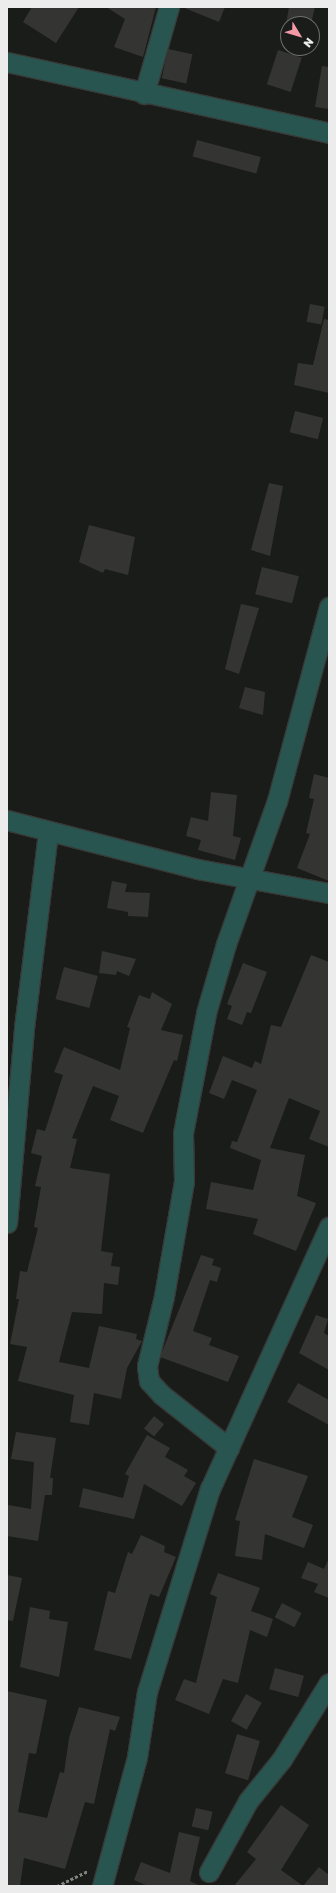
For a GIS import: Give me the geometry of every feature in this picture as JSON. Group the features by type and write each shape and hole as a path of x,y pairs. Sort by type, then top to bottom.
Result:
{"street":[{"path":"144,94 169,7"},
{"path":"7,62 144,94 329,133"},
{"path":"229,1448 162,1395 149,1381 147,1366 164,1296 184,1181 184,1133 206,1013 277,801 329,607"},
{"path":"7,820 48,832 250,880 329,893"},
{"path":"7,1223 24,1028 48,832"},
{"path":"102,1886 137,1757 146,1692 210,1489 329,1227"},
{"path":"209,1872 248,1801 282,1759 329,1683"}],"path":[{"path":"57,1886 91,1869"}],"building":[{"path":"32,7 79,7 56,43 23,22"},
{"path":"106,7 156,7 143,57 114,47 125,19"},
{"path":"182,7 225,7 219,22"},
{"path":"289,7 315,7 313,16 287,16"},
{"path":"168,49 192,54 186,84 162,78"},
{"path":"278,50 280,51 280,56 296,56 302,58 291,92 267,84"},
{"path":"322,66 329,67 329,109 315,107"},
{"path":"197,140 261,157 256,174 193,156"},
{"path":"310,304 325,307 321,325 307,322"},
{"path":"324,319 329,320 329,393 294,385 298,363 313,365"},
{"path":"295,411 323,418 318,439 290,432"},
{"path":"269,483 283,486 270,556 251,550"},
{"path":"89,525 135,537 128,575 105,569 103,573 79,562"},
{"path":"262,567 299,576 292,603 255,594"},
{"path":"241,604 259,608 239,674 225,669"},
{"path":"245,687 265,692 263,715 239,708"},
{"path":"314,774 329,778 329,881 297,868 310,834 306,833 314,799 309,798"},
{"path":"211,792 237,795 233,836 241,838 235,860 198,850 201,840 186,836 191,817 208,821"},
{"path":"112,881 127,884 125,892 150,893 148,917 128,916 128,912 107,908"},
{"path":"102,951 136,959 129,976 117,971 116,975 99,973"},
{"path":"311,955 329,962 329,1147 309,1139 320,1111 289,1098 270,1148 305,1155 297,1196 316,1203 296,1251 253,1234 258,1219 206,1209 211,1182 253,1190 261,1160 230,1148 232,1141 237,1142 257,1090 232,1080 224,1099 209,1093 223,1056 252,1068 255,1061 261,1064 271,1025 281,1027"},
{"path":"243,963 267,972 251,1013 247,1012 242,1025 227,1019 232,1006 227,1004"},
{"path":"64,967 98,976 89,1008 55,999"},
{"path":"152,992 172,1004 161,1030 183,1035 177,1061 174,1060 143,1133 110,1120 119,1096 93,1086 72,1138 77,1139 70,1168 110,1174 101,1251 113,1253 111,1266 120,1267 118,1285 104,1283 102,1314 72,1312 59,1362 89,1368 99,1326 137,1334 136,1339 142,1341 127,1368 121,1399 94,1393 89,1425 70,1422 74,1395 18,1381 27,1347 10,1344 19,1299 16,1299 20,1271 27,1272 38,1228 34,1227 41,1187 35,1186 42,1156 31,1153 37,1129 45,1131 63,1075 54,1072 64,1047 120,1070 130,1028 127,1027 139,995 150,999"},
{"path":"201,1255 214,1259 212,1265 221,1268 217,1282 210,1280 193,1331 212,1338 209,1345 239,1356 228,1382 160,1357"},
{"path":"316,1315 328,1319 324,1333 329,1336 329,1370 299,1353"},
{"path":"298,1383 329,1400 329,1425 287,1402"},
{"path":"154,1416 164,1424 154,1437 144,1428"},
{"path":"16,1432 56,1438 50,1478 53,1478 52,1495 45,1495 38,1541 7,1536 8,1505 31,1509 34,1462 11,1459"},
{"path":"147,1435 170,1448 165,1457 188,1470 184,1476 196,1483 182,1506 144,1484 134,1519 79,1507 83,1488 123,1498 129,1476 125,1474"},
{"path":"254,1459 308,1476 292,1517 313,1525 304,1548 265,1534 262,1560 235,1556 240,1521 235,1520"},
{"path":"141,1535 165,1546 164,1552 176,1557 159,1597 150,1594 131,1659 94,1650 108,1591 115,1593 128,1552 132,1554"},
{"path":"329,1558 329,1598 314,1592 318,1584 301,1578 308,1562 324,1569"},
{"path":"218,1573 260,1588 251,1611 273,1619 267,1637 250,1630 238,1683 223,1679 209,1714 175,1700 184,1679 196,1683 217,1597 210,1594"},
{"path":"7,1575 22,1578 13,1621 7,1620"},
{"path":"282,1603 302,1613 294,1627 275,1617"},
{"path":"30,1607 50,1611 49,1619 68,1622 59,1677 20,1667"},
{"path":"275,1668 304,1676 298,1697 269,1689"},
{"path":"7,1691 47,1700 36,1754 29,1753 18,1812 47,1818 60,1772 64,1773 69,1738 79,1707 120,1717 115,1731 110,1729 94,1804 85,1802 65,1869 24,1858 20,1886 7,1886"},
{"path":"246,1694 262,1703 247,1730 231,1721"},
{"path":"237,1734 260,1741 248,1780 225,1773"},
{"path":"281,1805 309,1825 281,1870 303,1886 234,1886 256,1859 247,1852"},
{"path":"196,1808 213,1812 208,1830 192,1827"},
{"path":"179,1832 200,1837 190,1881 200,1886 148,1886 134,1880 141,1862 170,1873"},
{"path":"319,1867 329,1875 329,1886 303,1886"}]}
